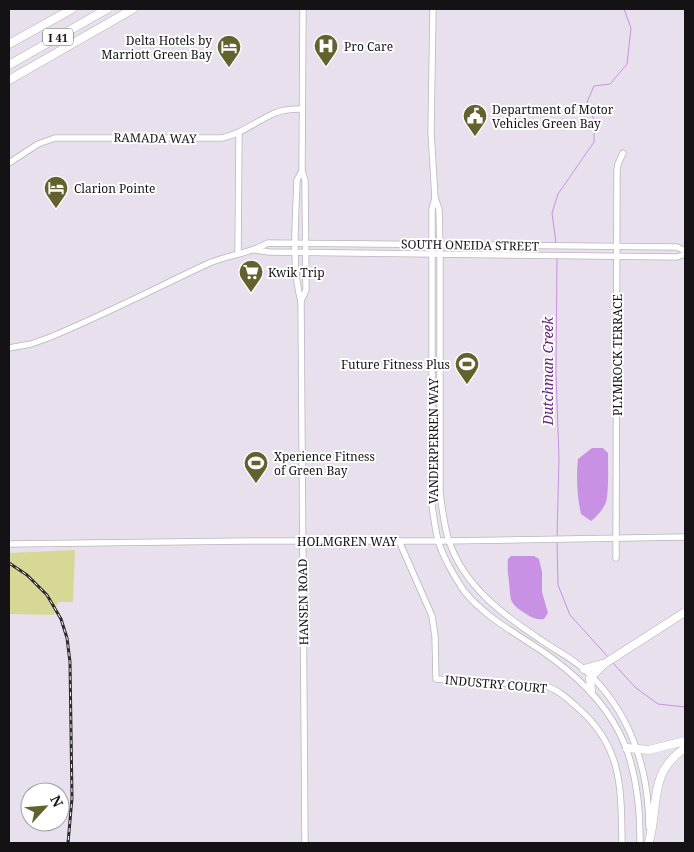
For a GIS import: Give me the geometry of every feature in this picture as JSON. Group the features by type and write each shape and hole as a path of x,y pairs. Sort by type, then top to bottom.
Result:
{"highway":[{"name":"I 41","path":"9,44 72,9"},
{"name":"I 41","path":"9,65 107,9"},
{"path":"9,80 133,9"},
{"path":"591,691 589,681 591,676 604,664 685,612"},
{"path":"584,669 604,664"},
{"path":"626,748 654,750 685,741"},
{"path":"649,843 653,828 656,791 660,779 669,762 685,748"}],"street":[{"name":"HANSEN ROAD","path":"301,301 306,290 305,180 302,171 303,9"},
{"name":"VANDERPERREN WAY","path":"433,9 431,132 440,245 440,492 449,541 462,567 479,590 496,608 584,669 618,709 638,750 648,796 649,843"},
{"name":"RAMADA WAY","path":"9,163 38,144 63,137 213,139 238,134 275,113 302,109"},
{"path":"238,134 238,254"},
{"name":"PLYMROCK TERRACE","path":"616,558 617,170 623,153"},
{"name":"HANSEN ROAD","path":"302,171 297,180 296,252 298,289 301,301 305,843"},
{"name":"VANDERPERREN WAY","path":"436,198 432,209 432,506 438,541 463,590 490,617 570,672 591,691 611,717 633,768 639,796 640,843"},
{"name":"SOUTH ONEIDA STREET","path":"9,348 31,344 65,332 207,264 255,250 268,243 677,247 685,252"},
{"name":"SOUTH ONEIDA STREET","path":"255,250 269,252 677,256 685,252"},
{"name":"HOLMGREN WAY","path":"9,544 247,540 302,542 449,541 685,537"},
{"name":"INDUSTRY COURT","path":"399,541 432,616 436,636 436,679 546,686 557,691 584,713 604,738 617,768 622,796 622,843"}],"green space":[{"path":"75,550 73,602 58,602 54,615 9,614 9,553"}],"shaded area":[{"path":"592,448 603,448 608,453 608,492 603,508 591,521 581,514 577,473 578,459"},
{"path":"511,556 534,556 539,559 542,572 542,592 548,613 544,619 531,617 518,609 513,603 510,596 508,568 508,559"}],"waterway":[{"name":"Dutchman Creek","path":"556,243 552,213 558,194 594,142 594,120 587,102 594,86 610,84 627,64 631,28 624,9"},
{"name":"Dutchman Creek","path":"557,257 556,373 559,459 557,537"},
{"name":"Dutchman Creek","path":"557,541 558,585 570,615 609,658"},
{"name":"Dutchman Creek","path":"613,663 636,688 658,704 685,707"}],"railway":[{"path":"9,563 27,575 47,595 61,619 67,638 70,662 72,798 68,843"}],"place":[{"name":"Pro Care","path":"326,67"},
{"name":"Delta Hotels by Marriott Green Bay","path":"229,68"},
{"name":"Department of Motor Vehicles Green Bay","path":"475,137"},
{"name":"Clarion Pointe","path":"56,209"},
{"name":"Kwik Trip","path":"251,293"},
{"name":"Future Fitness Plus","path":"467,385"},
{"name":"Xperience Fitness of Green Bay","path":"256,484"}]}
